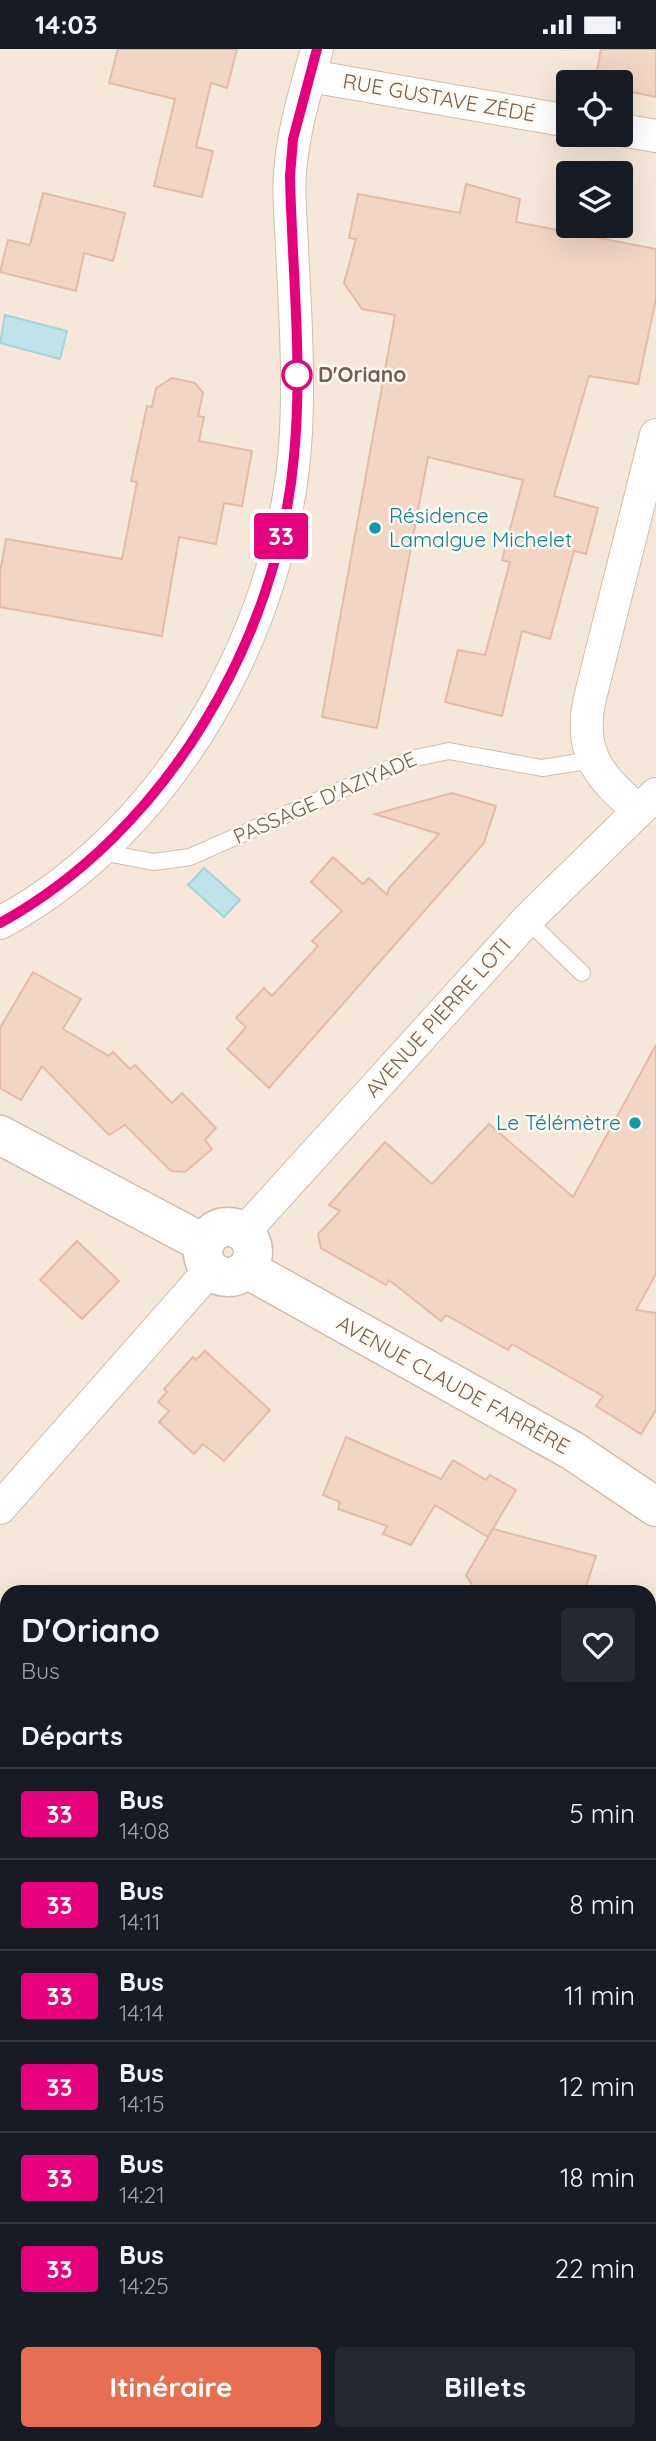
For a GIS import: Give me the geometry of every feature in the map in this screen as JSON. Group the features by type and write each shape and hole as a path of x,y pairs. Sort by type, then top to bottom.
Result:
{"street":[{"name":"RUE GUSTAVE ZÉDÉ","path":"313,62 556,118"},
{"path":"0,923 48,895 101,852 174,765 213,705 257,612 276,557 292,482 296,430 290,176 293,139 313,62"},
{"path":"633,132 656,136"},
{"path":"647,802 607,782 593,760 586,729 588,709 656,435"},
{"name":"AVENUE PIERRE LOTI","path":"0,1508 527,920 647,802"},
{"name":"AVENUE CLAUDE FARRÈRE","path":"0,1135 226,1254 573,1451 656,1507"}],"lane":[{"name":"PASSAGE D'AZIYADE","path":"101,852 154,862 190,857 411,759 438,751 542,768 593,760"},
{"path":"527,920 582,973"}],"shaded area":[{"path":"0,49 656,49 656,1585 0,1585"}],"water":[{"path":"5,315 67,331 60,359 0,343"},
{"path":"204,868 240,900 224,917 188,885"}],"building":[{"path":"118,49 237,49 227,88 211,83 196,147 213,151 202,197 154,186 175,99 109,83"},
{"path":"601,49 656,49 656,97 633,92 633,70 597,70"},
{"path":"466,184 520,199 516,222 556,230 556,238 599,238 656,249 656,299 638,384 589,376 554,496 598,508 586,554 574,551 550,639 522,631 502,716 445,702 458,650 485,655 510,562 502,560 523,480 428,457 377,728 322,717 395,315 362,309 344,283 356,239 349,238 358,194 460,213"},
{"path":"43,193 125,213 113,261 84,253 76,291 0,272 8,240 30,245"},
{"path":"172,378 195,383 203,393 198,416 204,417 199,441 252,451 242,506 224,503 216,544 179,537 162,636 0,607 0,572 6,539 122,559 137,482 131,481 147,406 152,407 156,388"},
{"path":"452,793 496,806 484,843 269,1088 227,1049 246,1027 236,1018 264,988 272,996 318,946 312,941 342,911 311,882 333,857 363,884 369,878 387,895 389,888 439,834 375,814"},
{"path":"33,972 81,999 63,1029 109,1056 113,1052 130,1069 135,1065 172,1103 182,1093 216,1128 205,1140 212,1149 185,1172 171,1171 125,1125 109,1135 42,1066 21,1100 0,1088 0,1028"},
{"path":"656,1045 656,1274 636,1310 656,1313 656,1410 641,1434 596,1406 603,1396 512,1344 508,1350 446,1315 441,1321 389,1280 386,1285 321,1248 318,1234 340,1211 329,1205 385,1142 432,1184 489,1124 573,1197"},
{"path":"77,1241 119,1281 82,1319 40,1280"},
{"path":"205,1351 270,1410 224,1461 203,1444 194,1454 159,1422 169,1411 158,1402 167,1392 164,1389 193,1357 196,1360"},
{"path":"346,1437 441,1479 453,1460 486,1480 490,1475 516,1490 488,1537 435,1505 411,1545 383,1534 387,1526 338,1509 340,1502 323,1495"},
{"path":"493,1529 596,1556 587,1585 472,1585 466,1575"}],"bus line":[{"name":"33","path":"0,923 48,895 101,852 150,796 186,749 213,705 243,644 271,575 292,482 296,430 297,375 290,176 293,139 317,49"}],"place":[{"name":"D'Oriano","path":"297,375"},
{"name":"Résidence Lamalgue Michelet","path":"375,528"},
{"name":"Le Télémètre","path":"635,1123"}]}
